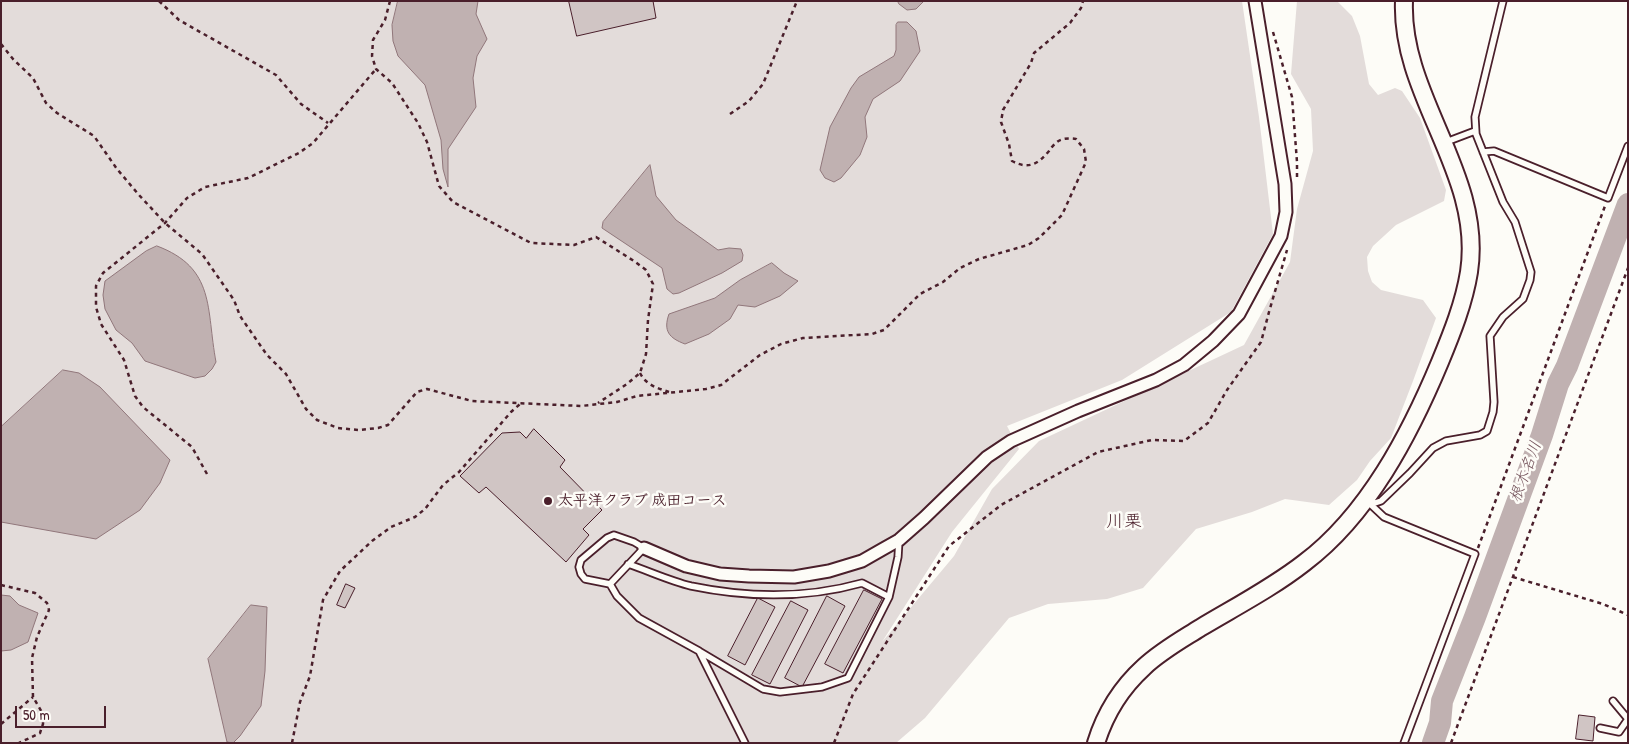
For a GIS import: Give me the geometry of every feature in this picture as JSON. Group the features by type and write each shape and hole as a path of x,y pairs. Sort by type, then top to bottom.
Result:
{"street":[{"path":"644,548 686,566 720,574 749,576 794,577 829,571 862,561 899,540 987,457 1011,441 1078,411 1156,380 1184,365 1214,341 1239,314 1281,236 1286,212 1285,184 1255,1"},
{"path":"1096,743 1110,709 1144,666 1176,643 1263,591 1305,562 1319,551 1345,524 1385,471 1405,437 1427,392 1457,321 1465,292 1470,256 1468,214 1463,192 1417,76 1408,48 1404,1"}],"lane":[{"path":"1365,499 1375,503 1381,501 1433,448 1451,439 1484,434 1490,426 1494,402 1490,336 1503,317 1522,299 1530,280 1531,272 1515,222 1503,202 1475,131 1475,117 1503,1"},
{"path":"1444,143 1475,131"},
{"path":"1483,152 1494,151 1608,198 1628,146"},
{"path":"1365,499 1384,517 1475,554 1404,743"},
{"path":"610,584 644,548 634,542 614,535 607,538 581,560 580,574 584,579 610,584 617,596 639,618 763,689 780,692 822,687 848,678 890,597 898,557 899,540"},
{"path":"628,564 689,585 751,595 814,594 862,583 890,597"},
{"path":"699,651 745,743"},
{"path":"1600,728 1619,732 1628,719 1613,701"}],"path":[{"path":"159,1 179,20 276,75 300,104 328,124"},
{"path":"390,1 385,20 373,40 372,56 376,69 392,83 418,123 427,142 439,186 453,202 531,243 574,245 596,237 646,270 653,284 646,354 640,373 597,404"},
{"path":"730,114 749,101 763,84 797,1"},
{"path":"1,44 13,59 33,78 46,103 57,113 94,136 117,169 164,223 202,254 234,300 240,316 267,355 286,374 306,409 317,420 338,428 359,430 388,425 417,392 427,389 472,401 581,406 618,402 637,396 706,389 721,385 760,355 781,344 804,338 872,334 884,330 920,294 944,282 960,268 979,259 1028,245 1039,238 1062,215 1086,162 1084,149 1076,139 1068,138 1057,142 1040,162 1030,166 1019,165 1012,161 1009,144 1001,122 1003,110 1031,63 1034,53 1070,23 1081,8 1083,1"},
{"path":"207,474 192,447 143,407 135,396 124,360 101,324 96,307 96,286 103,273 164,223 187,198 206,187 248,178 300,153 313,143 376,69"},
{"path":"1475,554 1608,198"},
{"path":"1451,743 1628,268"},
{"path":"640,373 644,380 654,387 671,392"},
{"path":"292,743 300,702 310,676 323,600 340,571 372,541 391,527 415,517 425,509 443,485 459,472 511,412 521,404"},
{"path":"1513,577 1603,604 1628,615"},
{"path":"1,585 35,593 47,603 49,610 37,638 32,658 33,697 43,714 44,724 40,733 19,743"},
{"path":"1,724 33,697"}],"shaded area":[{"name":"太平洋クラブ 成田コース","path":"1,1 1242,1 1259,117 1273,234 1231,312 1122,380 1007,426 1019,449 952,532 882,642 954,556 992,489 1039,441 1244,345 1290,262 1297,209 1313,151 1311,109 1291,74 1297,1 1337,1 1352,16 1360,36 1369,84 1378,95 1395,88 1402,91 1420,118 1446,190 1444,201 1396,225 1373,246 1367,257 1368,271 1372,282 1381,290 1423,300 1436,318 1391,438 1370,461 1357,480 1329,505 1285,499 1252,512 1196,529 1143,588 1107,599 1048,604 1009,618 925,718 896,743 1,743"},
{"path":"398,1 478,1 476,14 487,39 477,56 473,78 476,107 448,149 448,187 443,169 441,140 425,85 398,56 393,41 392,25"},
{"path":"898,1 923,2 916,9 907,10"},
{"path":"898,22 907,22 916,31 920,51 900,81 873,99 865,117 867,137 860,155 841,178 834,182 825,178 820,170 830,127 859,77 894,56 896,50 896,25"},
{"path":"650,165 656,196 676,220 718,250 729,248 741,249 742,261 722,273 673,294 667,289 662,268 602,228 603,222"},
{"path":"157,246 176,255 190,266 199,278 205,292 216,362 205,376 195,378 145,361 132,343 116,330 105,309 103,295 105,281 146,251"},
{"path":"772,263 798,281 780,296 755,307 738,305 730,319 709,334 685,344 671,336 667,329 669,314 715,298 740,280"},
{"path":"63,370 79,373 100,387 170,460 160,483 140,510 96,539 1,522 1,427"},
{"path":"1,595 10,596 19,605 38,613 28,642 11,650 1,651"},
{"path":"251,605 267,607 265,671 261,706 233,743 227,742 208,659"}],"building":[{"path":"569,1 653,1 656,18 577,36"},
{"name":"太平洋クラブ 成田コース","path":"534,429 565,460 560,467 602,510 583,529 589,535 566,562 486,487 479,493 460,476 502,433 520,432 526,438"},
{"path":"346,584 355,588 345,608 337,605"},
{"path":"864,590 882,599 843,673 825,664"},
{"path":"827,596 845,606 802,687 785,678"},
{"path":"758,598 775,607 745,665 728,656"},
{"path":"791,601 808,610 770,684 752,675"},
{"path":"1579,715 1595,717 1593,741 1576,739"}],"waterway":[{"name":"根木名川","path":"1433,743 1440,723 1442,701 1542,435 1558,384 1567,366 1628,204"}],"place":[{"name":"太平洋クラブ 成田コース","path":"548,501"}],"district":[{"name":"川栗","path":"1124,522"}]}
